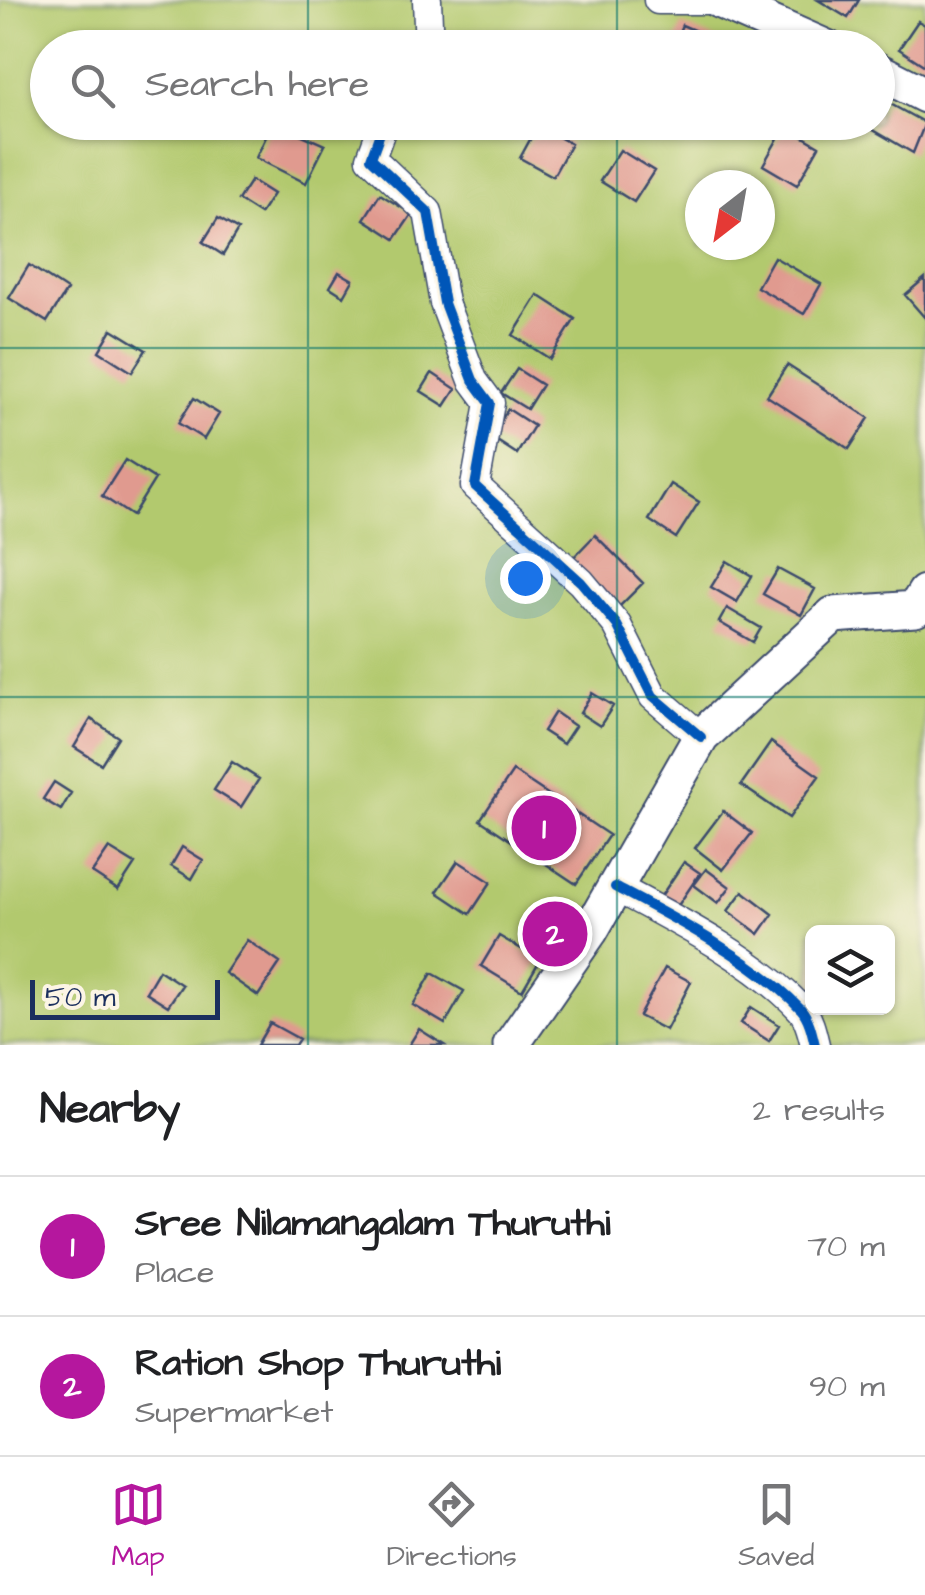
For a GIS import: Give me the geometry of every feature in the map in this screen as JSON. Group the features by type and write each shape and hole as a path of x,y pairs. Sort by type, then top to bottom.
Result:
{"main road":[{"path":"719,0 786,30"},
{"path":"895,80 925,95"},
{"path":"510,1045 615,887 700,736 833,615 915,609 925,593"}],"street":[{"path":"426,0 428,30"},
{"path":"658,0 719,0"},
{"path":"378,140 372,158 428,212 444,303 473,380 490,403 475,486 581,582 618,625 653,696 700,736"},
{"path":"615,887 683,924 764,978 803,1011 814,1045"}],"green space":[{"path":"0,0 925,0 925,1045 0,1045"}],"building":[{"path":"818,0 859,0 848,18"},
{"path":"918,21 925,25 925,66 899,49"},
{"path":"895,106 925,123 913,153 891,140 895,140"},
{"path":"264,140 314,140 325,145 306,183 256,158"},
{"path":"530,140 564,140 571,144 553,176 520,158"},
{"path":"777,140 809,140 819,146 797,185 763,165"},
{"path":"620,150 654,171 634,202 600,181"},
{"path":"251,180 273,194 260,214 238,200"},
{"path":"380,194 412,214 395,239 364,219"},
{"path":"218,218 238,230 223,255 203,242"},
{"path":"775,258 821,284 804,314 757,287"},
{"path":"29,265 67,290 47,322 9,298"},
{"path":"339,272 353,280 344,296 330,287"},
{"path":"925,278 925,318 905,295"},
{"path":"538,295 575,319 550,359 513,335"},
{"path":"112,329 146,350 132,372 99,351"},
{"path":"787,365 869,418 849,449 767,396"},
{"path":"517,369 542,385 527,409 501,393"},
{"path":"432,373 456,389 445,406 421,391"},
{"path":"194,398 219,414 204,439 178,423"},
{"path":"508,409 534,426 517,454 491,437"},
{"path":"125,460 155,479 132,516 102,496"},
{"path":"671,484 699,502 676,538 649,520"},
{"path":"595,535 643,583 618,608 570,561"},
{"path":"727,561 752,576 737,602 711,587"},
{"path":"778,569 815,589 801,615 763,594"},
{"path":"727,608 761,628 753,642 719,622"},
{"path":"592,693 613,706 600,726 580,713"},
{"path":"555,712 575,726 563,744 543,731"},
{"path":"91,719 118,737 101,764 74,747"},
{"path":"771,742 819,776 789,818 741,785"},
{"path":"232,762 259,779 241,807 214,790"},
{"path":"513,771 609,835 576,884 480,820"},
{"path":"54,782 71,793 61,810 43,799"},
{"path":"723,811 752,833 723,870 695,848"},
{"path":"182,847 203,860 192,879 171,866"},
{"path":"109,848 135,864 118,890 92,873"},
{"path":"458,861 491,882 470,914 437,892"},
{"path":"684,862 700,873 673,913 657,902"},
{"path":"706,869 730,887 718,903 694,885"},
{"path":"743,891 773,914 759,934 728,911"},
{"path":"550,914 574,929 560,953 535,938"},
{"path":"499,936 540,960 522,991 481,966"},
{"path":"247,940 280,963 258,996 225,973"},
{"path":"665,968 691,982 666,1030 639,1016"},
{"path":"159,970 182,985 168,1006 146,992"},
{"path":"432,973 464,991 445,1024 413,1005"},
{"path":"751,1007 779,1025 769,1041 741,1023"},
{"path":"270,1023 299,1039 295,1045 257,1045"},
{"path":"419,1029 444,1045 409,1045"}],"cycle path":[{"path":"378,140 371,158 428,212 444,303 473,380 490,403 475,486 581,582 617,625 653,696 701,737"},
{"path":"615,887 713,941 761,973 804,1013 815,1045"}],"place":[{"name":"Sree Nilamangalam Thuruthi","path":"544,828"},
{"name":"Ration Shop Thuruthi","path":"555,934"}]}
